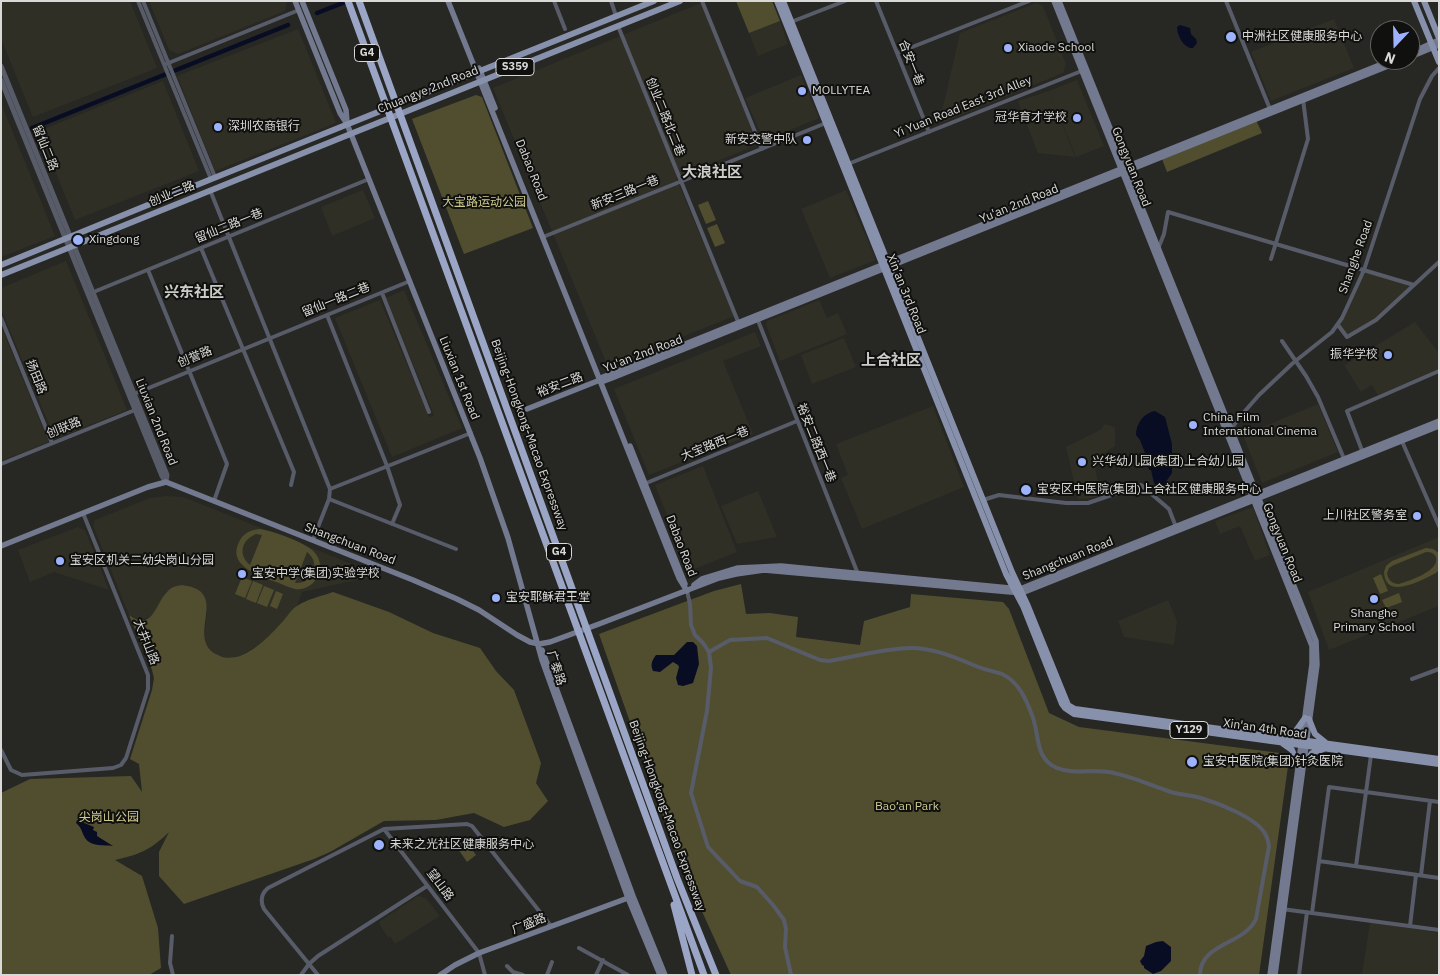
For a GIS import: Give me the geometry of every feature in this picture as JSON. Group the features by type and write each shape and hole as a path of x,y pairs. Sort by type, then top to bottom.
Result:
{"highway":[{"name":"Beijing-Hongkong-Macao Expressway","path":"348,1 704,975"},
{"name":"Beijing-Hongkong-Macao Expressway","path":"360,4 677,878 716,975"},
{"path":"668,880 692,975"}],"main road":[{"name":"Liuxian 1st Road","path":"295,1 340,113 347,124 471,433 508,538 538,644"},
{"name":"Liuxian 1st Road","path":"302,1 346,110 347,124"},
{"name":"Chuangye 2nd Road","path":"347,124 654,1"},
{"name":"Chuangye 2nd Road","path":"351,134 680,1"},
{"name":"Xin’an 3rd Road","path":"777,1 886,266 986,498 1019,591"},
{"name":"Xin’an 3rd Road","path":"783,1 1006,574 1019,591"},
{"name":"Gongyuan Road","path":"1054,1 1084,70 1255,497 1316,641 1317,660 1270,975"},
{"name":"Gongyuan Road","path":"1059,1 1084,70"},
{"path":"1414,1 1439,62"},
{"path":"1420,52 1434,46 1439,39 1424,1"},
{"name":"Dabao Road","path":"451,2 687,591"},
{"path":"1420,50 1434,46"},
{"name":"Yu'an 2nd Road","path":"602,379 1370,69"},
{"name":"Yu'an 2nd Road","path":"1124,170 1270,109 1376,70"},
{"name":"创业二路","path":"1,266 347,124"},
{"name":"创业二路","path":"1,275 351,134"},
{"name":"Gongyuan Road","path":"1124,170 1227,419 1255,497"},
{"name":"裕安二路","path":"527,409 602,379"},
{"name":"Shangchuan Road","path":"1401,439 1439,421"},
{"name":"Shangchuan Road","path":"166,482 414,580 479,610 517,635 538,644 550,642 719,578 764,570 858,576 1019,591 1345,461 1439,426"},
{"path":"1,546 156,483 166,482"},
{"name":"Xin'an 4th Road","path":"1019,591 1062,704 1069,712 1439,759"},
{"name":"广泰路","path":"538,644 546,658 630,897 660,975"},
{"path":"1307,719 1315,734 1328,746 1312,753 1301,766 1292,750 1280,739 1295,732 1307,719"},
{"name":"Xin'an 4th Road","path":"1328,746 1439,764"},
{"name":"广泰路","path":"630,897 665,975"},
{"name":"广盛路","path":"440,975 479,953 630,897"},
{"name":"Gongyuan Road","path":"1275,975 1281,908"}],"street":[{"path":"138,1 213,178"},
{"path":"143,1 166,64"},
{"path":"554,1 565,29"},
{"path":"611,1 616,16"},
{"path":"702,1 762,149"},
{"path":"792,22 845,1"},
{"name":"合安一巷","path":"876,1 929,132"},
{"path":"897,53 1029,1"},
{"path":"1226,1 1270,109"},
{"path":"166,64 299,10"},
{"name":"创业二路北二巷","path":"618,26 739,324"},
{"name":"留仙二路","path":"1,66 68,238"},
{"name":"Shanghe Road","path":"1231,430 1259,395 1338,325 1364,270 1420,99 1432,76 1439,68"},
{"name":"Yi Yuan Road East 3rd Alley","path":"848,164 1084,70"},
{"name":"留仙二路","path":"1,80 68,238"},
{"path":"1271,259 1308,139 1302,98"},
{"name":"新安三路一巷","path":"544,237 826,123"},
{"name":"留仙二路一巷","path":"96,291 369,179"},
{"path":"210,190 330,489 329,499 313,540"},
{"path":"1158,249 1164,234 1168,212 1414,285"},
{"name":"Liuxian 2nd Road","path":"68,238 167,475 166,482"},
{"path":"201,248 294,472 291,485"},
{"path":"1338,325 1347,337 1376,320 1439,262"},
{"path":"148,270 227,464 214,501"},
{"name":"留仙一路二巷","path":"269,338 410,281"},
{"path":"382,293 429,412"},
{"path":"327,315 387,466 400,505 392,524"},
{"name":"裕安二路西一巷","path":"756,317 858,576"},
{"name":"扬田路","path":"1,318 52,443"},
{"name":"创誉路","path":"132,394 269,338"},
{"path":"1282,341 1318,397 1345,461"},
{"path":"1363,454 1346,411 1439,371"},
{"name":"Liuxian 2nd Road","path":"132,394 135,410 166,482"},
{"name":"创联路","path":"1,464 135,410"},
{"path":"1227,419 1238,419"},
{"name":"大宝路西一巷","path":"644,484 797,422"},
{"path":"330,489 471,433"},
{"path":"1401,439 1439,526"},
{"path":"986,498 997,495 1010,495 1066,503 1088,503 1141,485 1169,509 1178,528"},
{"path":"329,499 456,550"},
{"name":"大井山路","path":"1,750 8,767 18,775 113,768 124,762 149,682 148,672 83,513"},
{"path":"687,591 691,625 695,635 709,652 711,680 691,793 702,825 705,842 740,881 757,887 784,920 786,929 785,947 791,975"},
{"path":"709,652 730,640 757,637 776,640 820,660 828,661 913,648 955,656 988,671 1001,674 1017,685 1032,715 1040,750 1050,764 1069,771 1086,773 1107,772 1126,776 1178,794 1201,798 1248,819 1263,830 1269,846 1256,919 1253,926 1236,939 1204,958 1200,967 1200,975"},
{"path":"1412,679 1439,669"},
{"path":"1356,866 1371,754"},
{"path":"1312,913 1329,787 1439,802"},
{"path":"1410,926 1430,801"},
{"path":"318,975 264,909 261,902 263,894 268,888 384,829 467,824 472,826 551,926"},
{"name":"望山路","path":"384,829 479,953 486,975"},
{"path":"1319,862 1439,878"},
{"path":"301,975 309,964 326,951 428,886"},
{"path":"1281,908 1439,930"},
{"path":"1299,975 1307,912"},
{"path":"172,936 170,964 173,975"},
{"path":"580,948 628,975"},
{"path":"596,975 603,960"},
{"path":"547,975 552,962"},
{"path":"507,966 513,972 523,975"}],"shaded area":[{"path":"1,1 130,1 157,68 33,117 1,39"},
{"path":"149,1 287,1 285,11 178,54 169,50"},
{"path":"701,3 759,144 676,178 734,316 608,367 493,88"},
{"name":"Xiaode School","path":"1036,3 1043,6 1066,64 1063,73 939,124 960,33"},
{"path":"1334,19 1354,68 1271,101 1251,52"},
{"path":"780,21 788,44 758,56 749,33"},
{"path":"298,29 336,123 215,171 177,76"},
{"path":"801,75 819,118 764,141 745,98"},
{"name":"冠华育才学校","path":"1077,80 1104,146 1076,157 1049,91"},
{"path":"163,81 199,171 75,220 39,131"},
{"path":"1049,91 1075,157 1038,153 1018,101"},
{"path":"1,103 55,236 1,257"},
{"path":"363,190 375,218 332,236 321,207"},
{"path":"846,190 876,260 830,278 801,209"},
{"path":"66,261 127,410 55,439 1,309 1,288"},
{"path":"1365,272 1412,286 1376,319 1347,335 1339,325"},
{"path":"404,290 462,428 392,457 335,318 380,300 429,417 434,415 386,298"},
{"path":"819,300 827,318 838,313 847,334 780,361 766,325 767,321"},
{"name":"振华学校","path":"1415,322 1439,353 1439,369 1378,395 1372,385 1361,392 1344,365"},
{"path":"1,326 49,442 1,461"},
{"path":"755,332 761,346 723,361 753,434 649,475 614,389"},
{"path":"844,338 856,367 812,384 801,355"},
{"path":"1318,404 1338,452 1262,483 1243,435"},
{"path":"933,406 964,487 862,529 841,478 848,475 836,444"},
{"name":"兴华幼儿园(集团)上合幼儿园","path":"1104,424 1115,427 1115,446 1094,459 1100,496 1078,499 1066,447 1102,429"},
{"path":"703,466 737,552 692,570 688,568 655,485"},
{"path":"758,491 777,537 737,544 721,506"},
{"name":"宝安中学(集团)实验学校","path":"183,497 372,572 370,577 302,592 297,606 264,642 240,656 220,657 211,652 205,644 204,635 207,613 198,590 190,586 182,585 166,592 155,613 150,617 139,620 129,615 93,526 95,520 150,498"},
{"path":"1253,507 1270,555 1255,561 1240,526 1220,534 1215,521"},
{"name":"宝安区机关二幼尖岗山分园","path":"78,527 85,530 109,590 54,572 30,582 18,550"},
{"name":"Shanghe Primary School","path":"1439,537 1439,606 1329,650 1308,592"},
{"path":"1168,600 1177,621 1174,645 1124,637 1118,621"},
{"path":"418,896 426,898 440,916 395,944 390,936 388,938 380,925 380,921"},
{"path":"1370,922 1439,933 1439,975 1362,975"}],"green space":[{"path":"736,1 772,1 780,21 749,33"},
{"name":"大宝路运动公园","path":"476,95 482,97 533,228 464,254 412,119"},
{"path":"1256,120 1262,133 1167,172 1162,159"},
{"path":"708,201 716,220 706,224 698,205"},
{"path":"717,224 725,243 715,247 707,228"},
{"path":"256,529 280,534 311,549 319,559 320,565 317,578 313,583 302,589 295,589 251,572 245,567 237,556 237,549 244,535","holes":["256,534 262,535 250,565 244,557 243,548 247,540","307,552 312,557 315,567 311,577 295,583"]},
{"path":"1426,548 1433,549 1439,553 1439,570 1414,583 1397,587 1386,581 1384,572 1386,566 1392,561","holes":["1426,552 1436,557 1436,562 1429,571 1399,584 1389,580 1387,573 1389,568"]},
{"path":"1381,574 1388,591 1380,594 1373,578"},
{"path":"242,577 252,581 245,598 235,594"},
{"path":"253,581 263,585 256,603 246,599"},
{"name":"Bao’an Park","path":"741,584 746,614 770,613 798,617 796,637 860,645 864,621 910,607 911,594 1003,602 1009,609 1049,713 1079,727 1280,753 1289,759 1259,975 731,975 679,861 599,634 714,591"},
{"name":"尖岗山公园","path":"182,585 197,589 204,596 207,606 205,638 208,648 223,657 229,658 247,653 259,645 295,607 333,592 389,612 433,633 480,648 496,671 514,690 541,763 536,783 548,801 530,820 504,827 474,813 436,820 384,821 314,859 184,904 159,876 159,852 169,832 144,851 115,860 142,876 158,928 161,968 149,975 1,975 1,793 30,779 131,776 142,792 139,764 130,759 154,678 129,615 143,620 148,618 153,614 169,590"},
{"path":"264,586 274,590 267,607 257,603"},
{"path":"276,591 283,594 277,609 270,606"},
{"path":"1399,593 1402,602 1386,608 1382,600"},
{"path":"465,840 476,855 467,862 456,846"}],"water":[{"path":"1180,25 1190,28 1191,34 1197,43 1193,48 1190,48 1182,41 1177,30 1177,27"},
{"path":"1155,411 1165,417 1172,444 1172,473 1161,489 1154,483 1151,470 1149,470 1144,455 1145,453 1136,435 1137,426 1141,419"},
{"path":"687,642 693,642 697,646 699,664 693,683 683,686 678,685 676,678 679,667 673,662 660,672 653,671 652,663 656,655 674,655"},
{"path":"77,820 94,827 93,830 97,832 97,836 113,846 97,845 86,840 76,823"},
{"path":"1163,941 1171,947 1171,961 1161,971 1153,974 1144,968 1140,961 1144,956 1146,946"}],"waterway":[{"path":"317,13 348,1"},
{"path":"32,128 288,25"}],"place":[{"name":"中洲社区健康服务中心","path":"1231,37"},
{"name":"Xiaode School","path":"1008,48"},
{"name":"MOLLYTEA","path":"802,91"},
{"name":"冠华育才学校","path":"1077,118"},
{"name":"深圳农商银行","path":"218,127"},
{"name":"新安交警中队","path":"807,140"},
{"name":"Xingdong","path":"78,240"},
{"name":"振华学校","path":"1388,355"},
{"name":"China Film International Cinema","path":"1193,425"},
{"name":"兴华幼儿园(集团)上合幼儿园","path":"1082,462"},
{"name":"宝安区中医院(集团)上合社区健康服务中心","path":"1026,490"},
{"name":"上川社区警务室","path":"1417,516"},
{"name":"宝安区机关二幼尖岗山分园","path":"60,561"},
{"name":"宝安中学(集团)实验学校","path":"242,574"},
{"name":"宝安耶稣君王堂","path":"496,598"},
{"name":"Shanghe Primary School","path":"1374,599"},
{"name":"宝安中医院(集团)针灸医院","path":"1192,762"},
{"name":"未来之光社区健康服务中心","path":"379,845"}],"district":[{"name":"大浪社区","path":"712,173"},
{"name":"兴东社区","path":"194,293"},
{"name":"上合社区","path":"891,361"}]}
